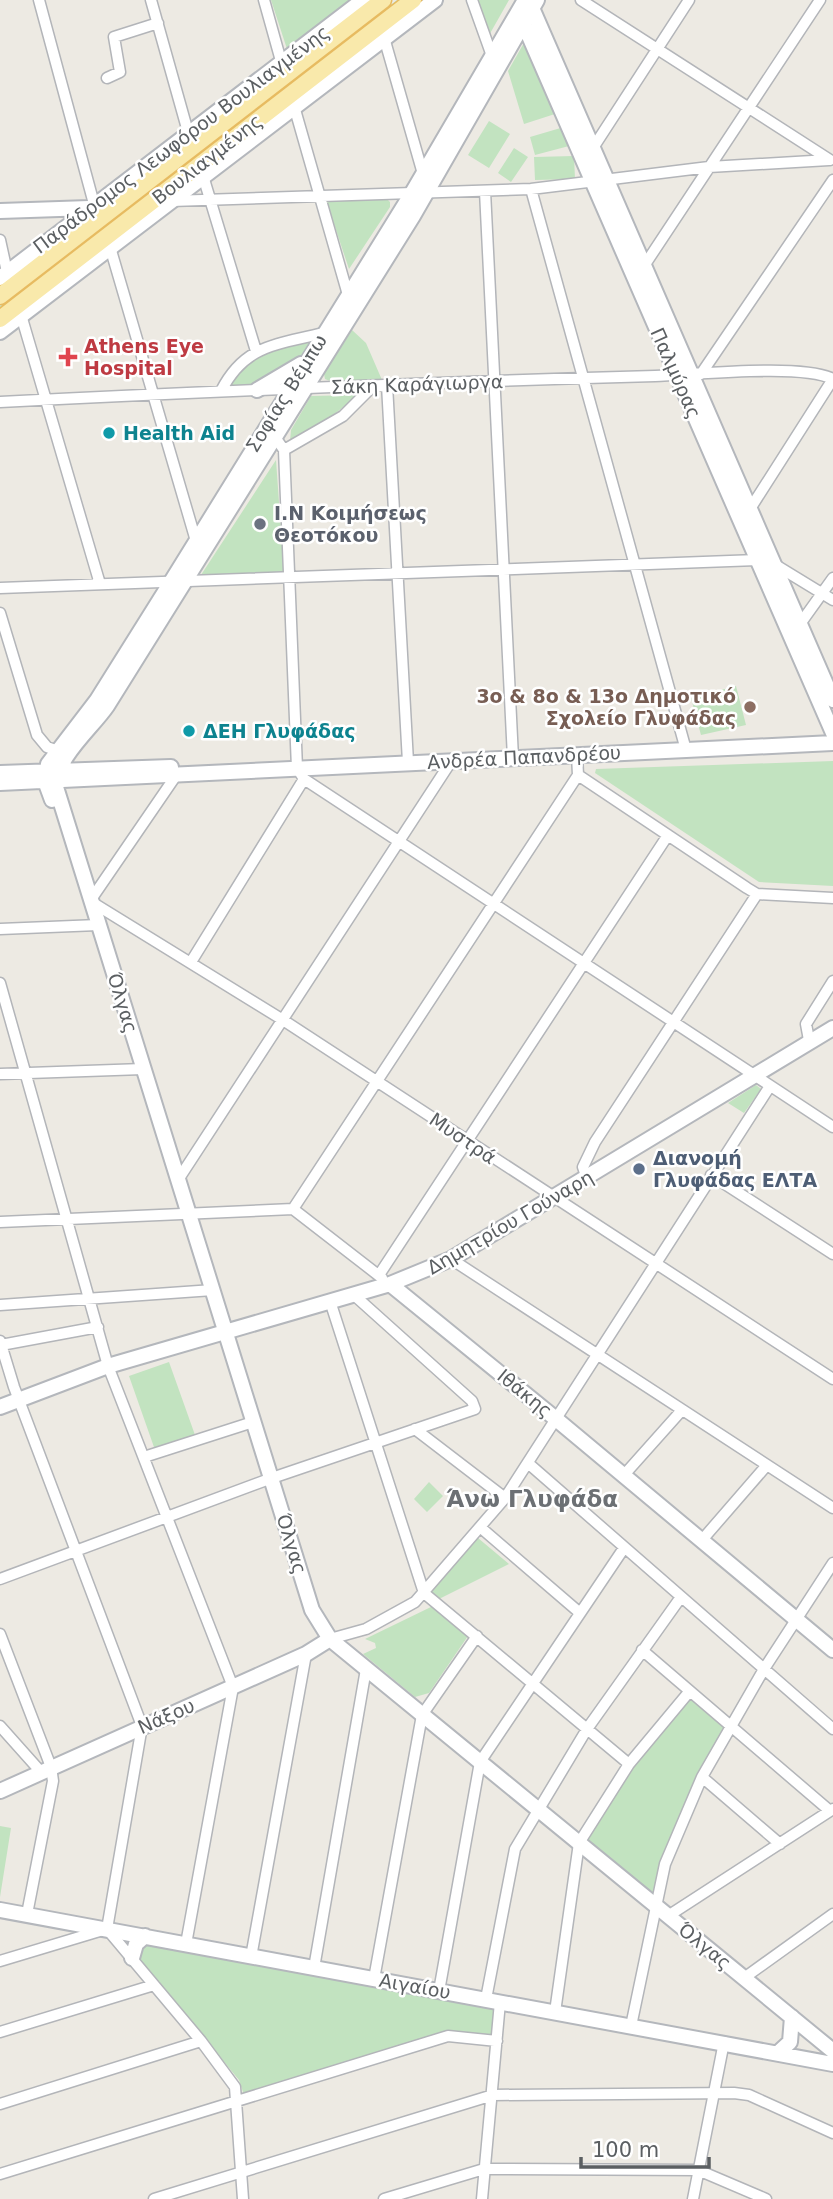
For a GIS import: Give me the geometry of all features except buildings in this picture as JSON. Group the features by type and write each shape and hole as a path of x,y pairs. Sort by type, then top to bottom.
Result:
{"main road":[{"name":"Παράδρομος Λεωφόρου Βουλιαγμένης","path":"4,275 362,0"},
{"name":"Βουλιαγμένης","path":"0,296 383,0"},
{"name":"Βουλιαγμένης","path":"0,319 413,0"},
{"path":"0,332 435,0"},
{"name":"Σοφίας Βέμπω","path":"51,776 107,706 178,581 196,541 323,332 419,193 423,174 492,56 527,7"},
{"name":"Σοφίας Βέμπω","path":"51,776 58,751 97,700 306,387 527,7"},
{"name":"Παλμύρας","path":"527,7 593,148 600,182 645,266 690,375 757,560 833,733"},
{"name":"Παλμύρας","path":"527,7 600,182 690,375 833,700"},
{"path":"0,211 92,206"},
{"path":"257,390 287,374 307,358"},
{"name":"Ανδρέα Παπανδρέου","path":"0,783 51,776 194,767 214,771 300,773 408,762 833,743"},
{"name":"Ανδρέα Παπανδρέου","path":"0,773 175,777 214,771"},
{"name":"Όλγας","path":"51,776 312,1610 330,1639 833,2051"},
{"name":"Δημητρίου Γούναρη","path":"0,1407 108,1366 354,1295 384,1280 451,1259 587,1179 809,1040 833,1028"},
{"name":"Ιθάκης","path":"384,1280 702,1539 833,1650"},
{"name":"Νάξου","path":"0,1791 306,1654 330,1639"},
{"name":"Αιγαίου","path":"0,1910 833,2064"},
{"path":"132,1958 136,1944 145,1936"},
{"path":"778,2053 790,2042 792,2018"}],"street":[{"path":"39,0 92,206"},
{"path":"151,0 188,132"},
{"path":"264,0 281,61"},
{"path":"472,0 492,56"},
{"path":"581,0 831,161"},
{"path":"593,148 689,0"},
{"path":"645,266 820,0"},
{"path":"107,78 120,72 114,37 158,23"},
{"path":"385,40 423,174"},
{"path":"294,106 322,196 348,295"},
{"path":"172,201 531,189 709,167 831,161"},
{"path":"203,176 256,351"},
{"path":"690,375 833,180"},
{"path":"531,189 686,750"},
{"path":"485,191 513,758"},
{"path":"0,240 4,275"},
{"path":"110,247 196,541"},
{"path":"21,315 100,584"},
{"path":"221,391 236,367 256,351 323,332"},
{"name":"Σάκη Καράγιωργα","path":"0,402 289,387 690,375 815,372 833,379"},
{"path":"750,509 833,379"},
{"path":"387,385 408,762"},
{"path":"284,450 343,416 373,386"},
{"path":"191,962 300,773 284,450 275,437"},
{"path":"0,588 757,560 774,564 833,600"},
{"path":"800,624 833,578"},
{"path":"0,613 37,735 47,747 58,751"},
{"path":"0,1222 293,1209 578,775 577,755"},
{"path":"178,1180 452,760"},
{"path":"300,773 582,964 833,1127"},
{"path":"578,775 757,894 833,898"},
{"path":"90,901 175,777"},
{"path":"384,1280 467,1142 668,835"},
{"path":"587,1179 583,1172 584,1160 757,894"},
{"name":"Μυστρά","path":"90,901 283,1020 553,1199 833,1379"},
{"path":"0,929 98,925"},
{"path":"809,1040 806,1024 833,981"},
{"path":"0,983 108,1366 233,1687 186,1944"},
{"path":"0,1074 143,1069"},
{"path":"330,1639 388,1619 405,1610 424,1593 505,1499 770,1086"},
{"path":"711,1175 833,1254"},
{"name":"Ιθάκης","path":"293,1209 384,1280"},
{"path":"451,1259 833,1508"},
{"path":"0,1305 212,1290"},
{"path":"0,1579 375,1441 470,1412 475,1406 354,1295"},
{"path":"330,1301 424,1593 629,1764"},
{"path":"98,1327 1,1343 19,1400 142,1726 107,1929"},
{"path":"624,1475 682,1410"},
{"path":"144,1457 253,1422"},
{"path":"415,1429 505,1499"},
{"path":"529,1464 833,1729"},
{"path":"702,1539 767,1465"},
{"path":"480,1527 580,1613"},
{"path":"439,1991 480,1762 624,1548"},
{"path":"631,2026 663,1912 665,1864 702,1777 764,1668 833,1563"},
{"path":"482,2199 497,2040 493,2001 515,1849 537,1808 587,1730 681,1597"},
{"path":"0,1634 46,1770 53,1781 27,1914"},
{"path":"374,1979 422,1715 477,1636"},
{"path":"642,1650 832,1810 780,1844 663,1912"},
{"path":"251,1957 306,1654"},
{"path":"314,1968 366,1669"},
{"path":"555,2012 579,1843 629,1764 690,1692"},
{"path":"0,1726 46,1770"},
{"path":"702,1777 780,1844"},
{"path":"744,1978 833,1914"},
{"path":"107,1929 231,2079 237,2101 243,2199"},
{"path":"0,1961 107,1929"},
{"path":"0,2032 154,1985"},
{"path":"0,2175 448,2036 497,2040"},
{"path":"0,2104 201,2041"},
{"path":"693,2199 724,2042"},
{"path":"154,2199 493,2095 715,2092 748,2095 833,2133"},
{"path":"384,2199 484,2169 698,2170 766,2199"}],"green space":[{"path":"271,0 350,0 351,3 287,49"},
{"path":"397,0 405,0 0,311 0,306"},
{"path":"478,0 509,0 488,37"},
{"path":"525,41 558,113 524,124 508,71"},
{"path":"489,121 510,134 489,168 468,155"},
{"path":"564,127 569,146 535,155 530,137"},
{"path":"514,148 528,157 511,182 498,173"},
{"path":"574,156 575,179 535,180 534,157"},
{"path":"330,199 387,199 390,202 390,207 349,269 327,203"},
{"path":"352,330 366,343 382,380 325,379 324,374"},
{"path":"315,339 301,360 255,384 231,387 236,376 253,360"},
{"path":"359,395 320,425 290,441 291,430 311,396"},
{"path":"276,460 284,572 201,575"},
{"path":"736,686 746,725 701,735 691,698"},
{"path":"833,761 833,886 759,882 595,773 596,769"},
{"path":"756,1085 761,1089 744,1113 728,1103"},
{"path":"169,1362 195,1435 155,1450 129,1376"},
{"path":"429,1482 443,1496 427,1512 414,1499"},
{"path":"478,1538 509,1564 439,1599 429,1589"},
{"path":"433,1606 468,1636 429,1693 415,1697 363,1654 376,1648 375,1643 365,1639"},
{"path":"691,1696 727,1726 654,1902 583,1845 630,1770"},
{"path":"0,1826 11,1828 0,1897"},
{"path":"148,1940 499,2004 495,2038 448,2034 244,2095 239,2080 136,1955"}],"place":[{"name":"Athens Eye Hospital","path":"68,357"},
{"name":"Health Aid","path":"109,433"},
{"name":"Ι.Ν Κοιμήσεως Θεοτόκου","path":"260,524"},
{"name":"3ο & 8ο & 13ο Δημοτικό Σχολείο Γλυφάδας","path":"750,707"},
{"name":"ΔΕΗ Γλυφάδας","path":"189,731"},
{"name":"Διανομή Γλυφάδας ΕΛΤΑ","path":"639,1169"}],"district":[{"name":"Άνω Γλυφάδα","path":"532,1499"}]}
